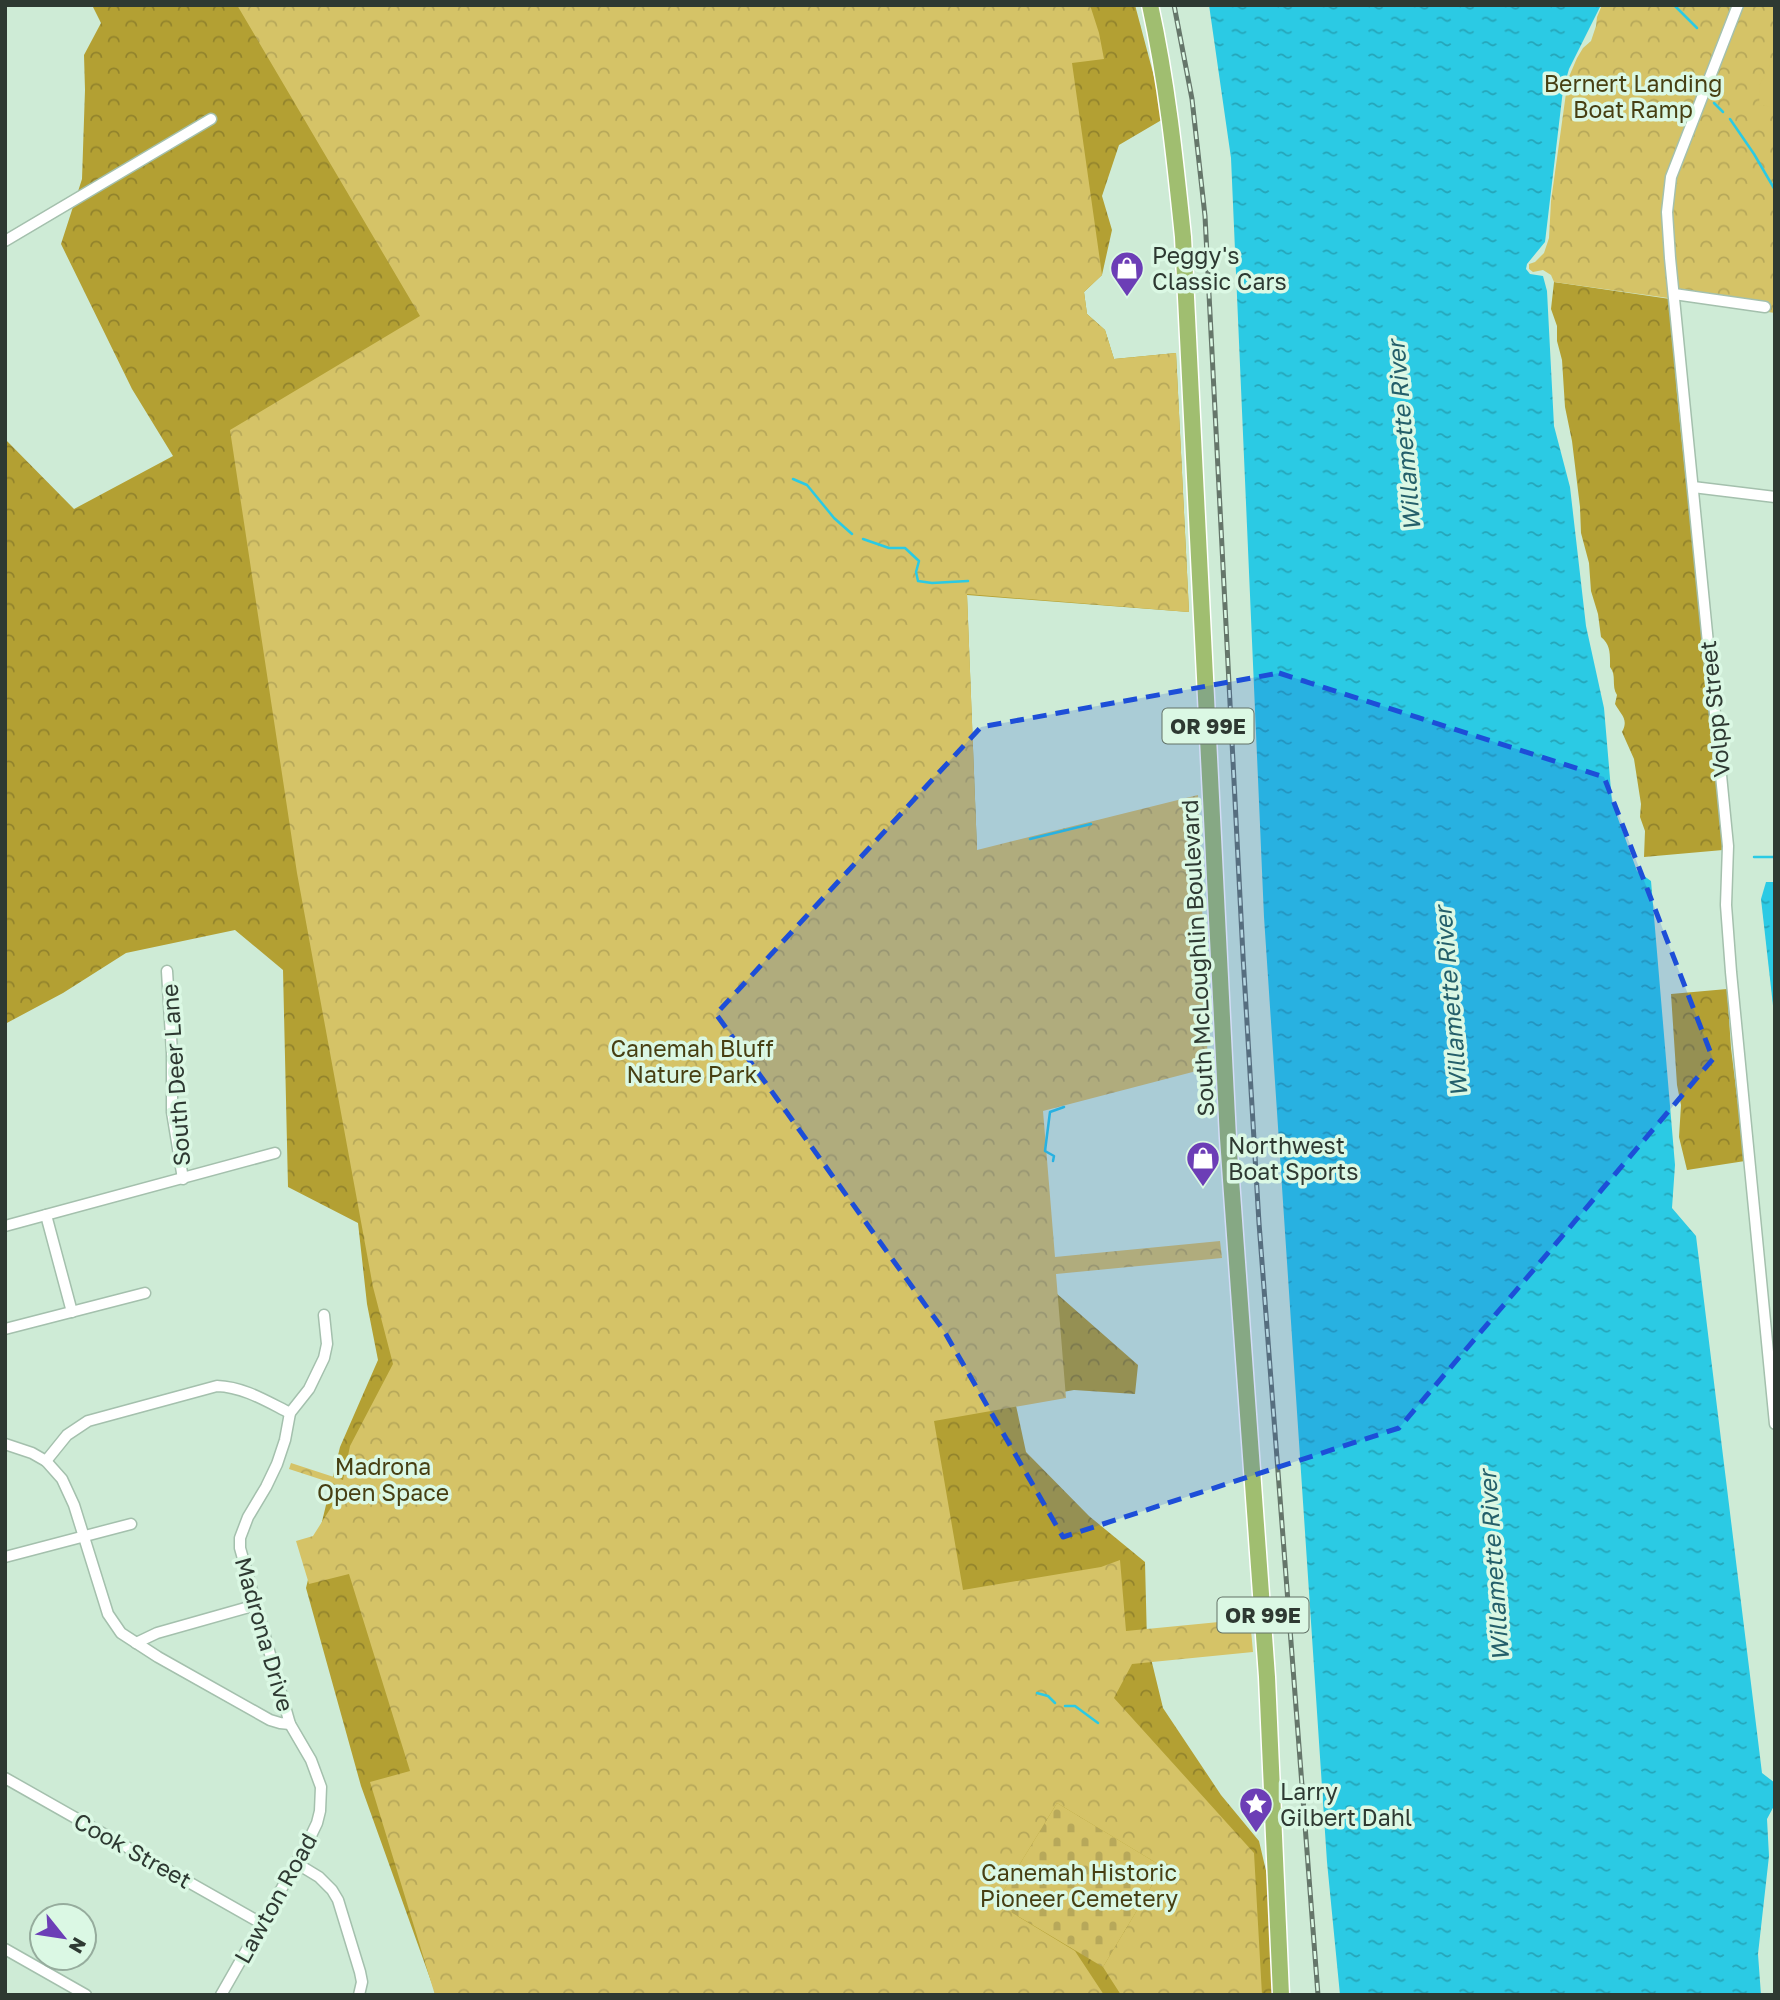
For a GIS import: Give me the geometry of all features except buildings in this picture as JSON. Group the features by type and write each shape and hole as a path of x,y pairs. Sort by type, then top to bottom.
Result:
{"highway":[{"name":"South McLoughlin Boulevard","path":"1150,5 1173,138 1183,237 1228,1138 1267,1676 1281,1995"}],"street":[{"name":"Volpp Street","path":"1738,5 1668,189 1667,212 1728,846 1726,905 1731,972 1775,1424"},
{"path":"5,241 211,119"},
{"path":"1674,294 1765,307"},
{"path":"1693,487 1775,497"},
{"name":"South Deer Lane","path":"167,971 172,1112 183,1179"},
{"path":"5,1226 275,1153"},
{"path":"46,1215 72,1312"},
{"path":"5,1329 145,1293"},
{"name":"Madrona Drive","path":"321,1798 311,1760 290,1724 240,1548 240,1538 247,1517 266,1488 277,1464 290,1413 309,1389 324,1358 327,1343 324,1315"},
{"path":"46,1461 67,1435 88,1421 217,1386 244,1390 290,1413"},
{"path":"5,1444 24,1449 46,1461 62,1479 68,1489 108,1614 121,1633 270,1720 290,1724"},
{"path":"5,1557 131,1524"},
{"path":"136,1643 157,1633 256,1605"},
{"name":"Cook Street","path":"5,1778 261,1923"},
{"name":"Lawton Road","path":"221,1995 317,1823 321,1798"},
{"path":"296,1863 326,1881 338,1900 360,1972 362,1982 359,1995"},
{"path":"5,1949 86,1995"}],"highlighted area":[{"path":"1279,673 1604,777 1713,1059 1399,1428 1063,1537 944,1331 716,1014 981,727"}],"green space":[{"name":"Canemah Bluff Nature Park","path":"92,5 1135,5 1165,118 1119,145 1102,196 1112,230 1102,275 1084,292 1087,314 1105,330 1114,359 1176,353 1189,612 967,595 977,850 1029,1102 1031,1271 1138,1365 1135,1394 1074,1390 1041,1396 1012,1387 1026,1452 1089,1516 1145,1562 1147,1642 1163,1708 1221,1795 1259,1841 1267,1875 1275,1995 436,1995 361,1786 306,1588 340,1447 378,1360 367,1304 358,1223 288,1187 283,970 235,930 126,953 63,993 5,1024 5,439 74,509 173,456 132,389 61,244 82,179 84,55 101,23"},
{"name":"Canemah Bluff Nature Park","path":"237,5 1090,5 1104,59 1072,63 1102,275 1084,292 1087,314 1105,330 1114,359 1176,353 1189,612 967,594 977,850 1198,795 1208,1068 1043,1111 1055,1257 1220,1241 1222,1258 1056,1274 1066,1398 934,1421 963,1590 1101,1567 1120,1560 1126,1631 1250,1619 1253,1652 1132,1664 1114,1698 1254,1853 1262,1995 1121,1995 1103,1967 1163,1867 1057,1803 996,1903 1075,1951 1104,1995 435,1995 370,1782 410,1771 349,1574 309,1584 296,1541 313,1536 344,1487 289,1469 291,1463 343,1480 350,1446 393,1364 373,1287 297,873 230,430 420,316"},
{"name":"Bernert Landing Boat Ramp","path":"1602,5 1775,5 1775,313 1554,282 1551,275 1543,270 1533,272 1529,269 1529,264 1544,253 1549,238 1551,201 1568,79 1583,48 1591,41"},
{"path":"1775,56 1775,107 1759,105 1760,84"},
{"path":"1554,282 1670,299 1685,472 1692,492 1693,544 1723,850 1644,857 1645,831 1640,817 1641,804 1634,759 1622,732 1622,714 1615,704 1617,695 1609,650 1601,637 1591,591 1589,563 1581,533 1572,441 1565,407 1562,360 1557,341 1557,326 1551,309"},
{"path":"1727,989 1731,1048 1745,1161 1687,1170 1679,1137 1681,1105 1677,1085 1671,994"},
{"name":"Canemah Historic Pioneer Cemetery","path":"1057,1803 1163,1867 1103,1967 996,1903"}],"water":[{"name":"Willamette River","path":"1209,5 1601,5 1569,69 1563,90 1545,242 1526,269 1530,274 1543,276 1547,291 1554,426 1570,487 1586,626 1604,708 1612,802 1637,871 1651,881 1675,1165 1672,1208 1696,1236 1762,1773 1775,1783 1775,1804 1767,1819 1769,1856 1758,1954 1761,1995 1340,1995 1327,1862 1264,917 1231,158"},
{"path":"1766,882 1775,882 1775,1023 1761,899"}],"waterway":[{"path":"1674,5 1697,28"},
{"path":"1714,103 1723,112"},
{"path":"1730,119 1775,190"},
{"path":"793,479 807,485 834,518 852,534"},
{"path":"863,539 889,548 905,548 919,561 916,572 918,581 968,581"},
{"path":"1030,839 1091,824"},
{"path":"1754,857 1775,857"},
{"path":"1053,1161 1054,1156 1045,1151 1050,1112 1064,1107"},
{"path":"1037,1693 1048,1696 1055,1703"},
{"path":"1065,1706 1075,1706 1098,1723"}],"railway":[{"path":"1174,5 1192,99 1205,216 1259,1223 1318,1995"}],"place":[{"name":"Peggy's Classic Cars","path":"1127,298"},
{"name":"Northwest Boat Sports","path":"1203,1188"},
{"name":"Larry Gilbert Dahl","path":"1256,1834"}],"park label":[{"name":"Madrona Open Space","path":"383,1479"}]}
